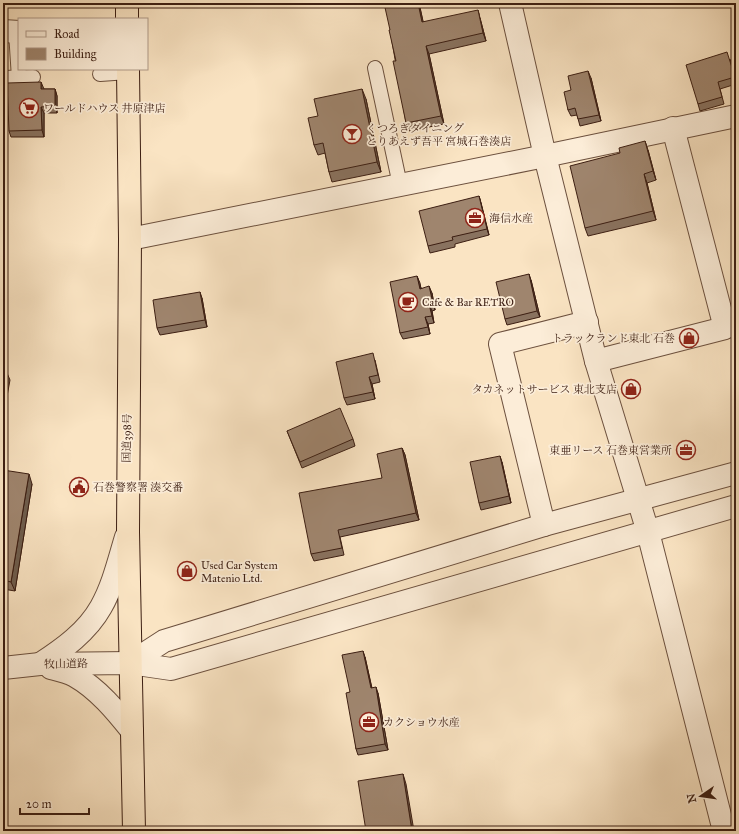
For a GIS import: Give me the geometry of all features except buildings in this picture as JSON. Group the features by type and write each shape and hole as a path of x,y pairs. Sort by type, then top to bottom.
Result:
{"highway":[{"path":"127,3 127,18"},
{"name":"国道398号","path":"128,71 130,239 128,532 134,831"}],"street":[{"path":"510,3 545,156 596,361 648,532 724,831"},
{"path":"130,239 545,156 736,116"},
{"path":"596,361 725,328 673,128"},
{"path":"544,525 500,344 587,322"},
{"path":"130,663 164,641 544,525 638,501 736,473"},
{"name":"牧山道路","path":"3,668 40,664 130,663 171,669 736,506"},
{"path":"40,664 64,648 84,629 101,608 114,575 128,532"},
{"path":"40,664 74,676 95,690 116,711 132,731"}],"lane":[{"path":"13,32 19,78"},
{"path":"375,68 400,185"},
{"path":"100,74 128,71"},
{"path":"3,78 33,77"}],"place":[{"name":"ワールドハウス 井原津店","path":"29,108"},
{"name":"くつろぎダイニング とりあえず吾平 宮城石巻湊店","path":"352,134"},
{"name":"海信水産","path":"475,218"},
{"name":"Cafe & Bar RETRO","path":"408,302"},
{"name":"トラックランド東北 石巻","path":"689,338"},
{"name":"タカネットサービス 東北支店","path":"631,389"},
{"name":"東亜リース 石巻東営業所","path":"686,450"},
{"name":"石巻警察署 湊交番","path":"79,487"},
{"name":"Used Car System Matenio Ltd.","path":"187,571"},
{"name":"カクショウ水産","path":"369,722"}]}
